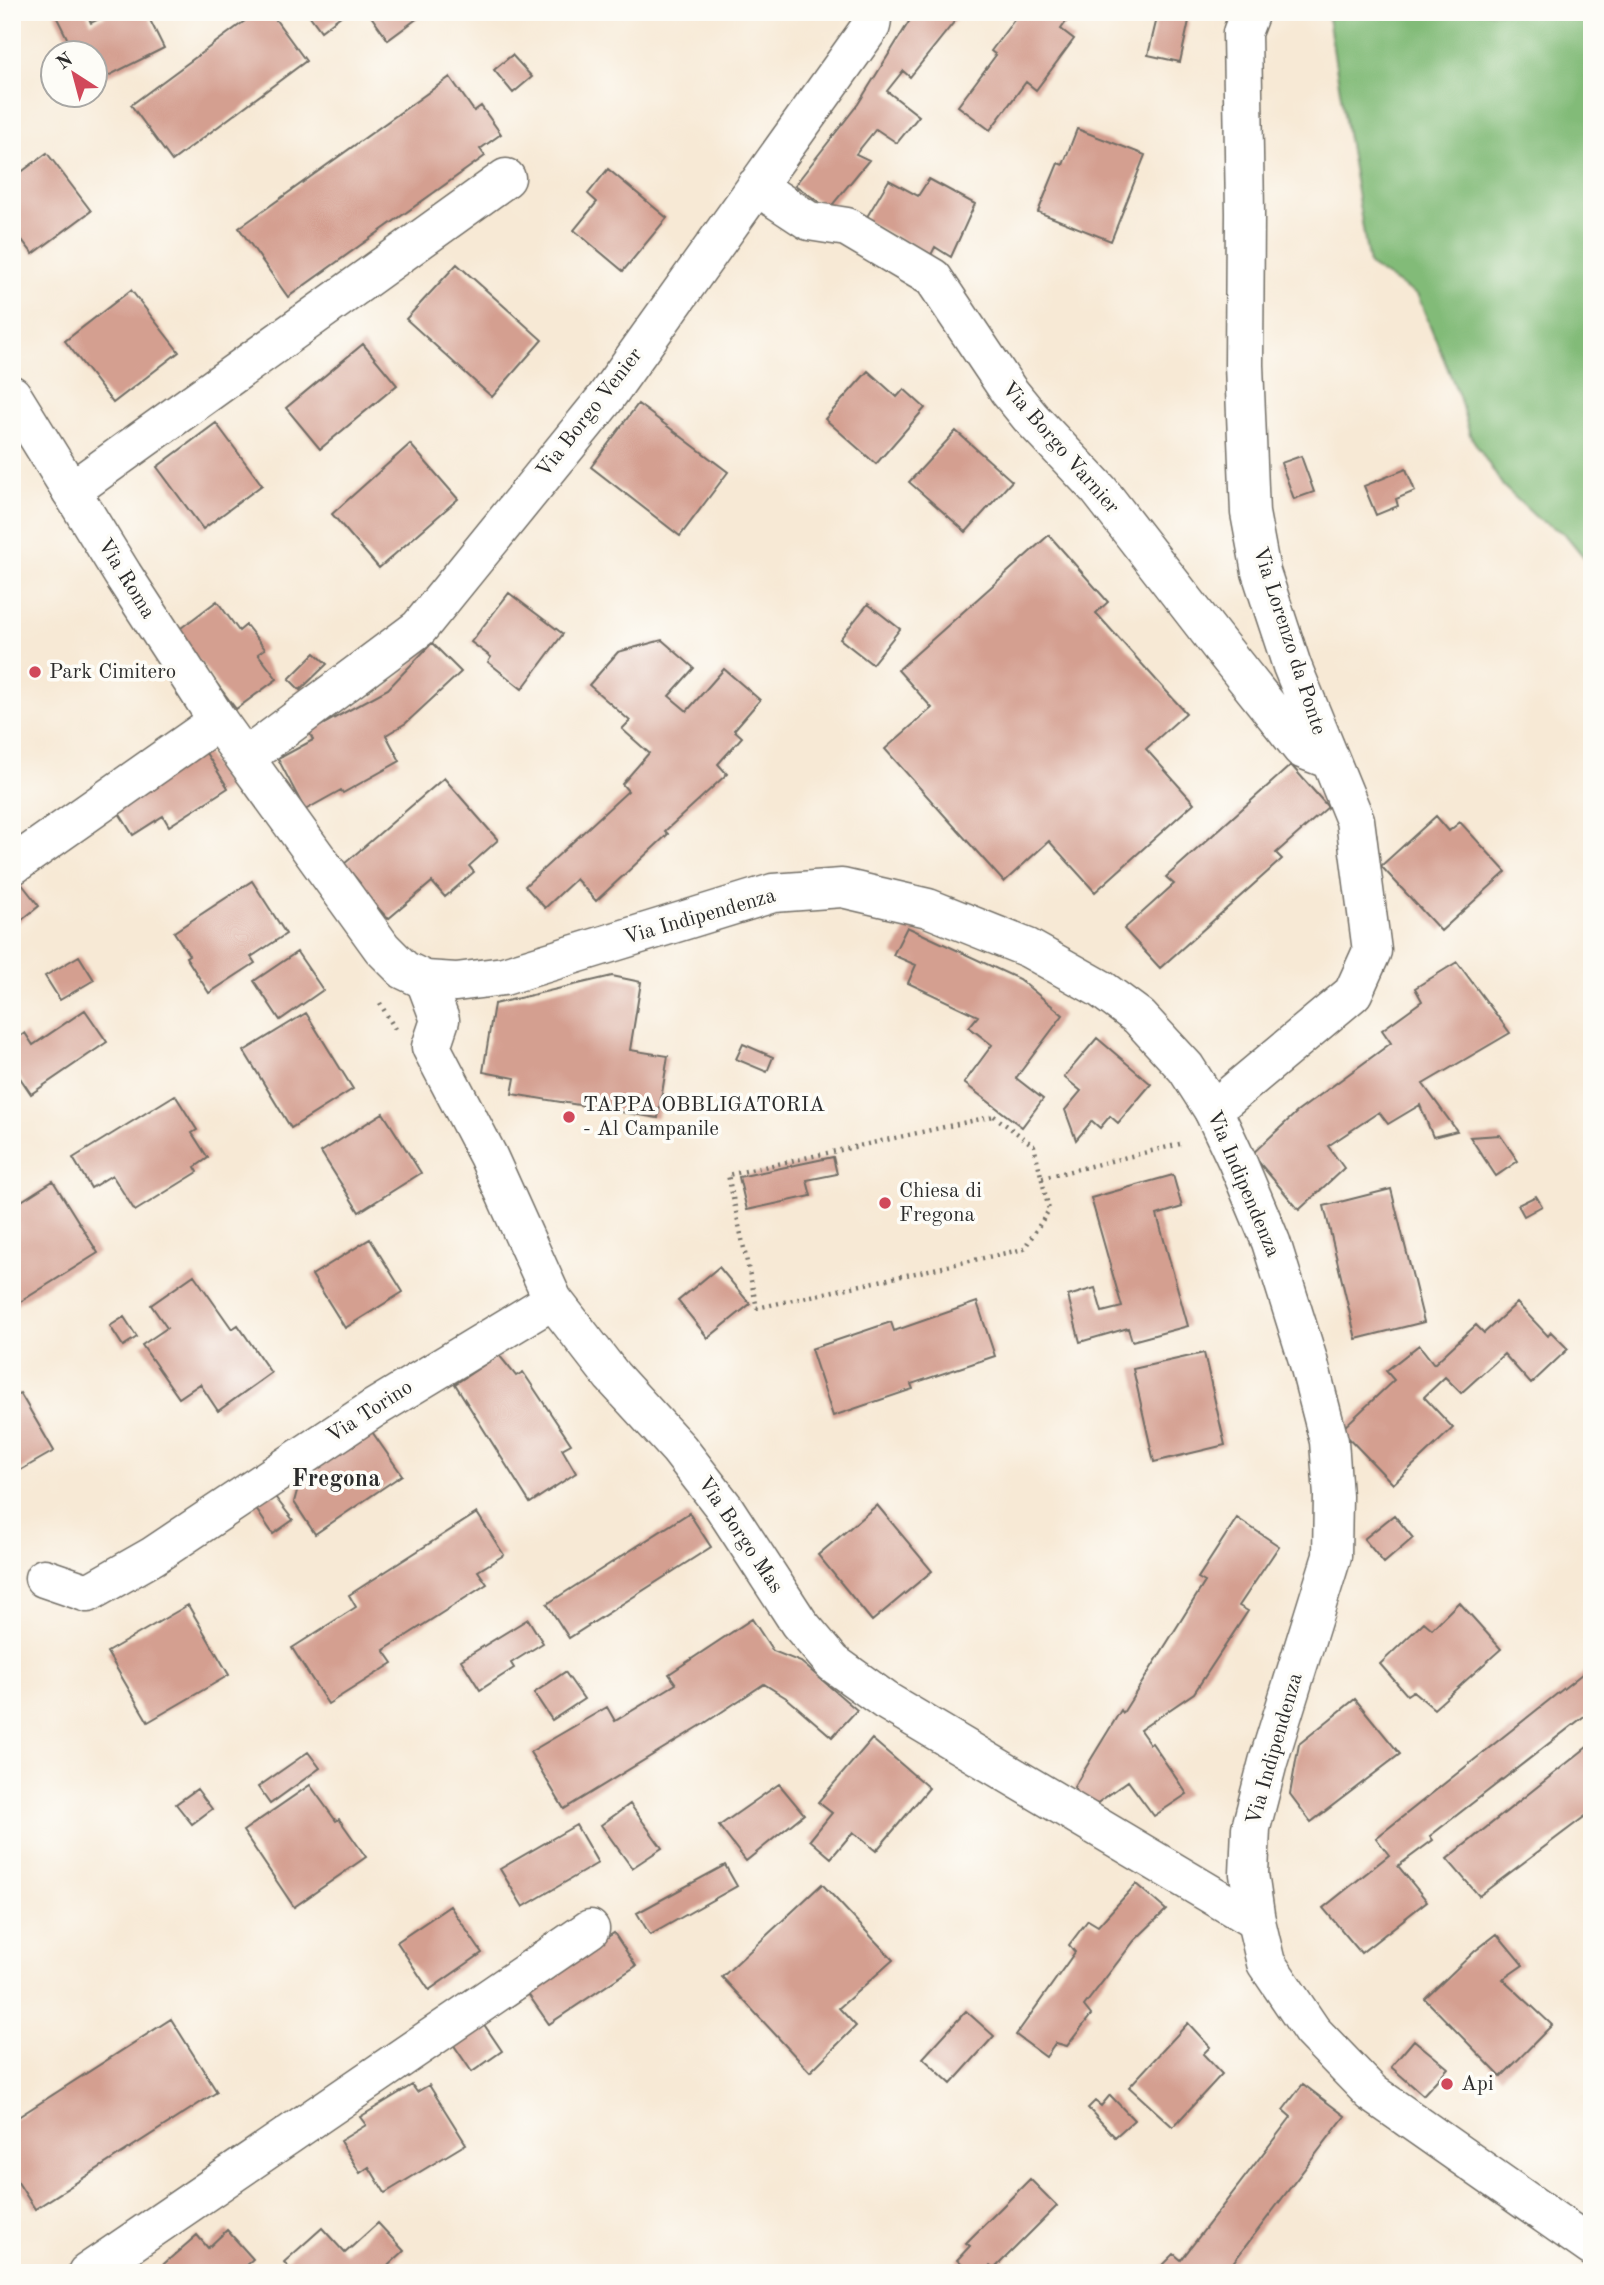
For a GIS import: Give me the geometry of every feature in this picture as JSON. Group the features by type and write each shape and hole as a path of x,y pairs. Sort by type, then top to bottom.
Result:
{"street":[{"name":"Via Borgo Venier","path":"245,758 419,628 604,400 871,26 873,12"},
{"name":"Via Lorenzo da Ponte","path":"1213,1110 1353,993 1372,951 1355,820 1292,666 1261,572 1250,513 1244,365 1242,33 1250,12"},
{"path":"71,491 506,178"},
{"name":"Via Borgo Varnier","path":"756,186 809,220 847,227 933,278 1008,390 1099,490 1302,749 1328,759"},
{"name":"Via Roma","path":"14,404 218,721 245,758"},
{"path":"12,866 218,721"},
{"name":"Via Indipendenza","path":"245,758 382,948 404,970 425,980 456,982 504,976 773,894 842,888 928,908 1028,948 1101,989 1139,1017 1186,1068 1213,1110 1271,1242 1308,1360 1329,1441 1333,1496 1332,1556 1268,1762 1251,1828 1249,1874 1266,1963 1312,2031 1372,2093 1592,2247"},
{"name":"Via Borgo Mas","path":"425,980 440,1020 431,1047 488,1156 552,1300 612,1376 679,1449 716,1496 799,1623 833,1663 886,1701 1256,1921"},
{"name":"Via Torino","path":"44,1578 88,1593 153,1556 373,1409 552,1300"},
{"path":"87,2273 590,1928"}],"path":[{"path":"994,1116 1034,1146 1042,1178 1049,1210 1024,1249 757,1308 727,1175 994,1116"},
{"path":"1042,1178 1182,1143"}],"green space":[{"path":"1327,12 1592,12 1592,567 1565,534 1538,519 1503,486 1470,435 1459,396 1418,296 1369,265"}],"building":[{"path":"54,12 86,12 91,23 113,12 146,12 164,48 108,76 108,38 67,38"},
{"path":"257,12 270,12 306,61 172,161 131,105"},
{"path":"307,12 346,12 321,31"},
{"path":"368,12 426,12 388,40"},
{"path":"915,12 962,12 910,77 903,71 887,91 919,116 897,143 876,129 856,154 869,160 829,209 795,185 858,104"},
{"path":"1020,12 1073,12 1061,29 1074,39 1036,90 1026,82 990,130 958,106 996,55 991,51"},
{"path":"1158,14 1189,21 1180,62 1148,55"},
{"path":"512,55 532,77 513,93 494,70"},
{"path":"450,77 474,111 481,106 501,134 480,149 485,156 288,297 239,228"},
{"path":"1077,129 1145,155 1111,241 1038,212 1058,163 1063,165"},
{"path":"47,153 91,211 33,254 12,227 12,179"},
{"path":"608,169 667,218 623,271 574,230 597,202 588,194"},
{"path":"929,179 975,204 951,257 935,247 931,255 865,220 889,180 918,196"},
{"path":"457,264 542,340 492,397 406,319"},
{"path":"131,290 179,352 113,403 65,341"},
{"path":"363,344 397,385 320,449 286,408"},
{"path":"868,371 897,397 904,389 925,408 876,464 825,419"},
{"path":"638,404 728,472 680,536 591,467"},
{"path":"216,423 262,485 203,529 157,467"},
{"path":"956,431 1012,481 966,532 909,482"},
{"path":"410,444 458,499 379,568 332,514"},
{"path":"1301,456 1314,492 1294,499 1281,463"},
{"path":"1406,469 1415,491 1396,499 1398,506 1376,515 1364,486"},
{"path":"1049,535 1108,602 1096,613 1186,713 1146,749 1194,803 1095,892 1049,841 1004,882 885,749 932,708 898,670"},
{"path":"509,593 563,634 522,689 488,662 491,657 471,642"},
{"path":"217,601 239,631 246,625 265,649 258,654 277,679 236,709 202,664 173,634"},
{"path":"868,604 900,629 872,664 840,639"},
{"path":"662,640 694,668 669,696 687,711 724,669 760,700 734,730 742,737 718,764 727,774 665,831 668,834 596,901 576,879 545,908 525,886 628,791 622,784 649,753 622,729 630,721 589,685 618,652"},
{"path":"432,643 461,672 406,723 386,735 400,761 343,793 341,790 305,810 278,759 313,740 309,732 388,689"},
{"path":"315,653 327,664 300,690 289,679"},
{"path":"201,745 228,788 169,826 163,816 133,835 112,802"},
{"path":"1291,765 1328,807 1276,853 1282,859 1160,968 1124,929 1174,884 1166,877"},
{"path":"444,778 498,840 469,866 474,872 445,897 432,882 388,919 358,885 360,883 344,864"},
{"path":"1436,816 1449,831 1460,822 1506,872 1441,931 1381,866"},
{"path":"252,881 286,934 251,957 255,963 209,993 174,932"},
{"path":"21,883 39,906 18,923 12,916 12,889"},
{"path":"907,927 1019,979 1063,1015 1016,1078 1043,1099 1022,1127 964,1083 992,1045 969,1027 978,1016 908,983 916,965 893,955"},
{"path":"297,952 323,990 280,1020 254,981"},
{"path":"79,956 94,980 60,1000 45,976"},
{"path":"1457,962 1510,1033 1423,1084 1457,1131 1433,1137 1420,1105 1388,1124 1379,1112 1328,1146 1344,1168 1299,1210 1252,1154 1297,1112 1391,1043 1382,1030 1422,1001 1415,988"},
{"path":"612,976 641,982 630,1050 668,1056 658,1118 512,1094 515,1078 483,1072 494,1004"},
{"path":"85,1010 107,1042 31,1094 12,1066 12,1042 25,1033 33,1045"},
{"path":"306,1013 353,1089 291,1128 244,1051"},
{"path":"1097,1038 1151,1084 1118,1123 1110,1116 1100,1128 1092,1121 1076,1140 1065,1110 1081,1091 1064,1077"},
{"path":"743,1044 773,1057 767,1072 736,1059"},
{"path":"175,1095 197,1130 192,1133 208,1158 195,1167 198,1172 135,1211 112,1175 91,1188 73,1158"},
{"path":"383,1113 421,1173 359,1212 321,1152"},
{"path":"1500,1135 1518,1161 1496,1176 1470,1137"},
{"path":"833,1157 837,1174 807,1180 811,1196 747,1210 739,1177"},
{"path":"1173,1175 1182,1207 1157,1215 1188,1326 1132,1341 1128,1328 1080,1342 1068,1296 1095,1288 1102,1312 1122,1307 1091,1198"},
{"path":"53,1181 98,1253 12,1307 12,1207"},
{"path":"1391,1189 1424,1322 1356,1339 1324,1206"},
{"path":"1536,1196 1542,1206 1524,1216 1518,1205"},
{"path":"370,1239 403,1292 345,1328 312,1275"},
{"path":"719,1267 750,1304 708,1338 678,1301"},
{"path":"194,1275 232,1329 238,1325 271,1373 218,1411 200,1384 179,1398 142,1345 167,1328 151,1305"},
{"path":"977,1302 995,1356 911,1384 913,1389 833,1416 811,1349 891,1322 894,1331"},
{"path":"1517,1303 1548,1336 1551,1332 1568,1349 1531,1384 1504,1354 1461,1393 1445,1377 1424,1397 1453,1428 1393,1484 1341,1430 1394,1380 1386,1371 1419,1345 1434,1364 1476,1325 1484,1333"},
{"path":"124,1317 137,1337 123,1346 110,1326"},
{"path":"1204,1353 1225,1445 1154,1462 1133,1369"},
{"path":"499,1355 516,1376 523,1372 571,1444 562,1449 576,1473 530,1503 455,1384"},
{"path":"20,1393 54,1451 12,1475 12,1397"},
{"path":"368,1426 402,1475 315,1534 294,1502 303,1469"},
{"path":"272,1493 293,1520 273,1534 254,1506"},
{"path":"877,1505 932,1571 872,1621 818,1555"},
{"path":"477,1513 504,1555 478,1571 487,1584 384,1650 393,1663 328,1704 292,1648 356,1607 349,1595"},
{"path":"689,1513 711,1547 569,1638 547,1604"},
{"path":"1394,1515 1413,1538 1384,1563 1364,1539"},
{"path":"1237,1518 1279,1546 1239,1606 1248,1611 1194,1693 1140,1730 1187,1794 1154,1816 1128,1781 1089,1809 1074,1787 1205,1582 1198,1578"},
{"path":"1459,1602 1501,1649 1434,1709 1413,1691 1407,1695 1380,1664 1424,1622 1432,1629"},
{"path":"188,1605 229,1675 148,1722 107,1652"},
{"path":"528,1619 543,1643 511,1663 514,1668 480,1690 461,1660"},
{"path":"752,1619 773,1651 801,1662 857,1710 832,1737 788,1699 764,1684 564,1809 530,1752 607,1707 615,1721 676,1684 669,1674"},
{"path":"1592,1666 1592,1710 1430,1836 1433,1840 1398,1866 1427,1901 1361,1953 1323,1908 1389,1855 1376,1838"},
{"path":"565,1672 584,1699 552,1720 534,1693"},
{"path":"1355,1699 1400,1754 1311,1822 1290,1794 1299,1744"},
{"path":"872,1739 929,1788 876,1851 853,1832 831,1858 810,1840 832,1813 818,1802"},
{"path":"1592,1743 1592,1811 1479,1896 1447,1859"},
{"path":"308,1752 320,1768 270,1804 258,1787"},
{"path":"779,1784 804,1814 746,1861 719,1826"},
{"path":"310,1785 366,1857 294,1907 243,1831"},
{"path":"197,1789 212,1809 192,1824 176,1804"},
{"path":"630,1804 662,1848 632,1868 601,1825"},
{"path":"576,1825 598,1863 523,1907 500,1869"},
{"path":"725,1865 737,1886 650,1935 637,1913"},
{"path":"822,1884 893,1960 839,2008 856,2026 810,2072 722,1977"},
{"path":"1136,1884 1166,1910 1134,1941 1084,2006 1091,2015 1067,2046 1056,2043 1046,2057 1016,2035 1075,1952 1069,1945 1088,1920 1098,1926"},
{"path":"450,1906 482,1953 429,1990 397,1942"},
{"path":"614,1933 636,1966 549,2024 526,1991"},
{"path":"1497,1934 1523,1965 1503,1979 1552,2025 1501,2077 1425,1999 1475,1951"},
{"path":"966,2011 994,2036 951,2084 923,2058"},
{"path":"171,2019 217,2092 35,2209 12,2173 12,2121"},
{"path":"483,2023 502,2051 472,2072 453,2044"},
{"path":"1188,2023 1210,2047 1203,2054 1222,2074 1173,2127 1129,2087"},
{"path":"1414,2040 1448,2068 1423,2095 1391,2067"},
{"path":"1303,2084 1345,2116 1225,2273 1155,2273 1174,2254 1181,2260 1291,2117 1283,2110"},
{"path":"412,2085 417,2092 429,2085 466,2144 385,2193 369,2167 360,2173 340,2141 366,2125 360,2117"},
{"path":"1110,2095 1134,2120 1115,2137 1088,2108 1095,2101 1101,2106"},
{"path":"1030,2179 1057,2206 994,2269 990,2266 984,2273 971,2273 957,2260 970,2246 966,2243"},
{"path":"378,2223 404,2251 380,2273 293,2273 284,2262 322,2228 345,2253"},
{"path":"227,2230 253,2259 237,2273 162,2273 158,2269 197,2235 208,2248"}],"place":[{"name":"Park Cimitero","path":"35,672"},
{"name":"TAPPA OBBLIGATORIA - Al Campanile","path":"569,1117"},
{"name":"Chiesa di Fregona","path":"885,1203"},
{"name":"Api","path":"1447,2084"}],"district":[{"name":"Fregona","path":"336,1480"}]}
